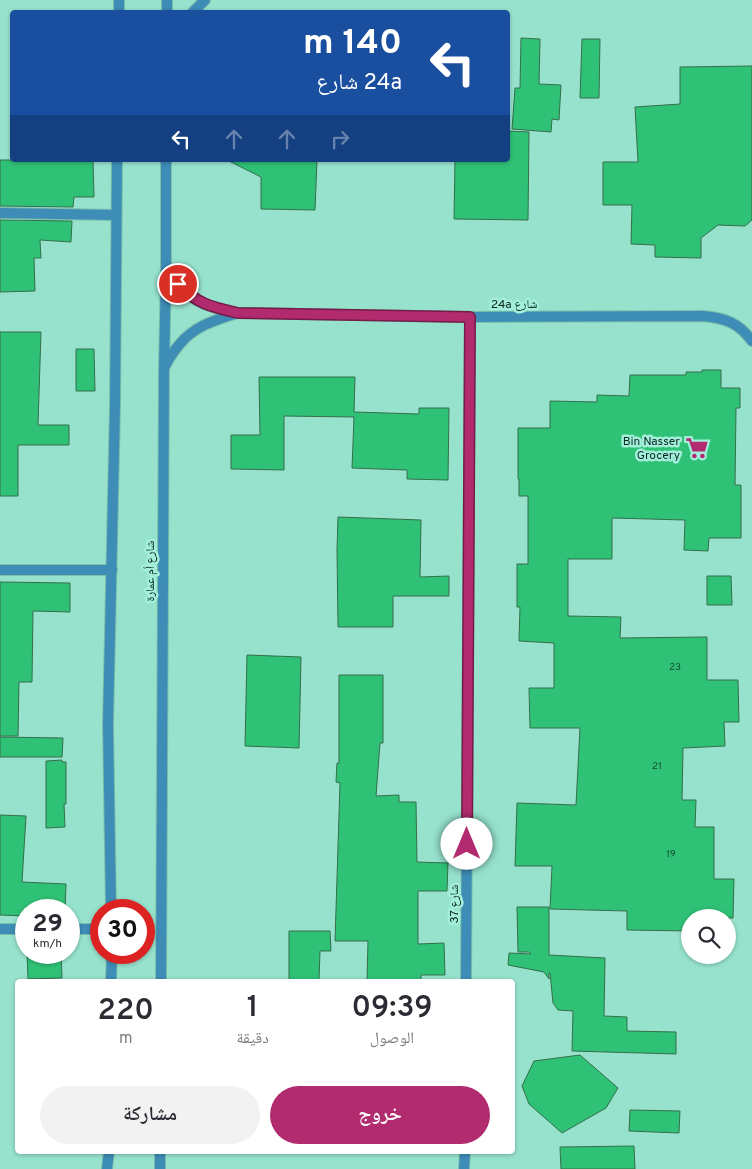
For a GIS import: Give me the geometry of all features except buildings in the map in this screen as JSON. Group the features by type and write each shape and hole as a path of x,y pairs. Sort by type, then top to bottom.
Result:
{"street":[{"path":"195,10 205,0"},
{"path":"111,899 108,724 115,415 117,162"},
{"name":"شارع أم عمارة","path":"160,979 166,162"},
{"path":"0,213 116,215"},
{"name":"24a شارع","path":"166,270 194,299 204,304 238,313 470,317 703,316 719,317 750,335"},
{"name":"24a شارع","path":"164,368 178,346 194,330 215,320 238,313"},
{"name":"شارع 37","path":"466,979 470,317"},
{"path":"0,570 112,570"},
{"path":"0,930 15,929"},
{"path":"111,979 112,964"},
{"path":"107,1169 109,1154"},
{"path":"160,1154 160,1169"},
{"path":"464,1154 464,1169"}],"place":[{"name":"Bin Nasser Grocery","path":"697,448"}],"route":[{"path":"178,284 194,299 204,304 238,313 470,317 467,844"}]}
